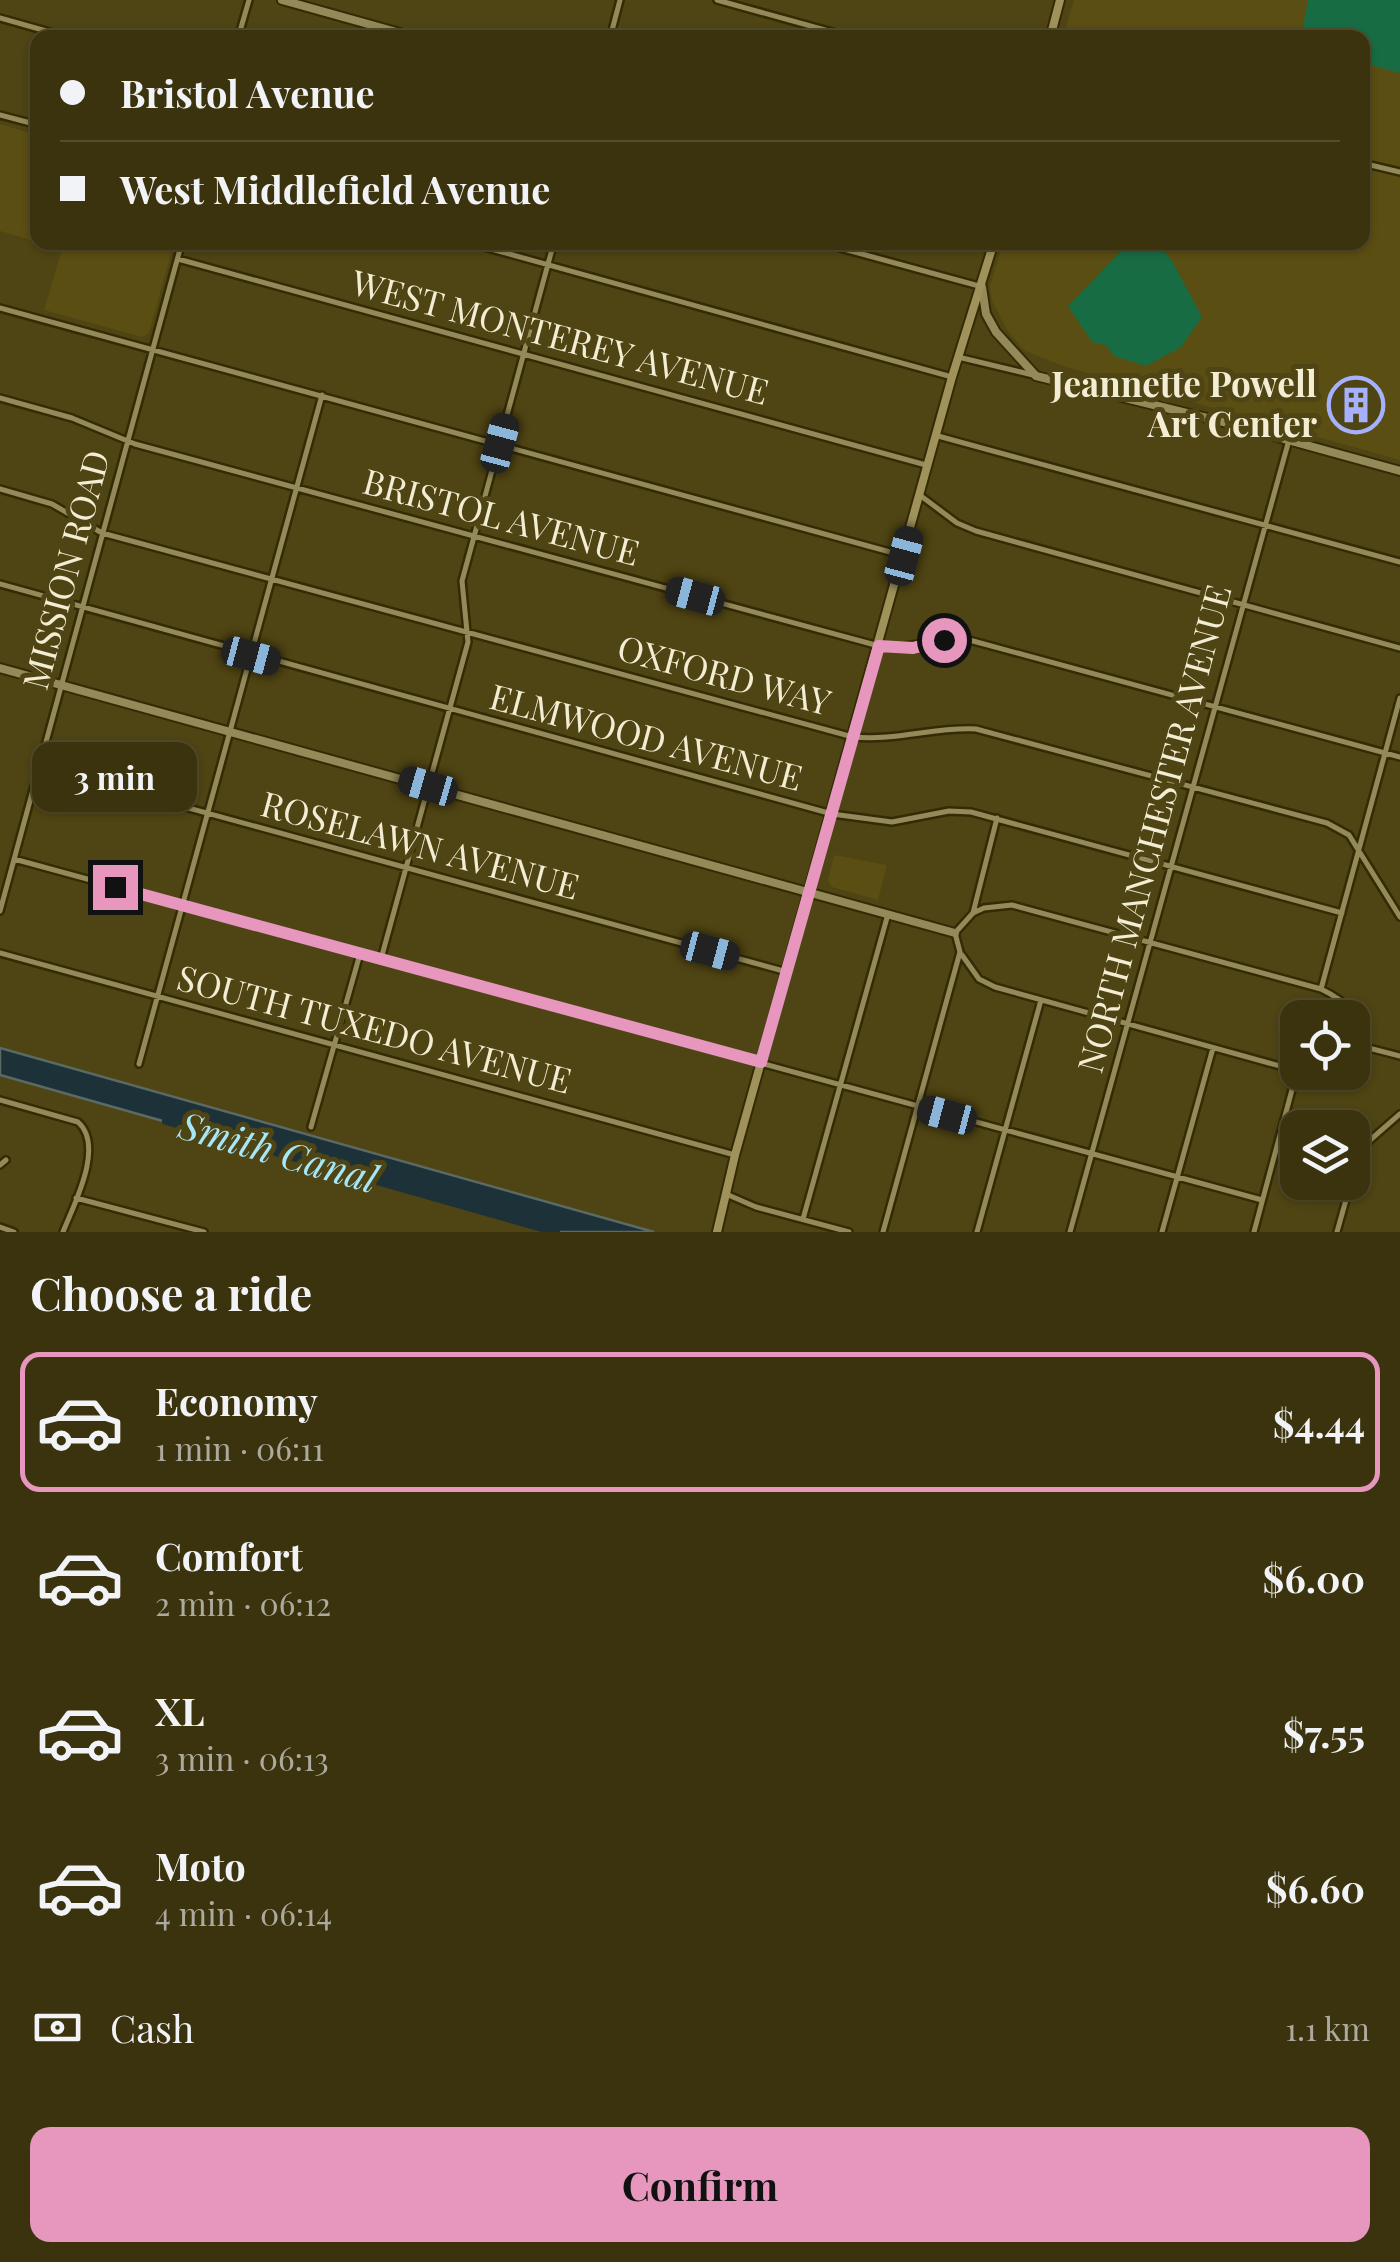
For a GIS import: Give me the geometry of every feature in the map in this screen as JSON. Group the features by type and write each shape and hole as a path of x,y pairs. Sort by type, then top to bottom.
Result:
{"main road":[{"path":"1052,30 1060,0"},
{"path":"717,1232 735,1155 990,250"}],"street":[{"path":"240,30 248,0"},
{"path":"282,0 389,30"},
{"path":"612,30 620,0"},
{"path":"717,0 825,30"},
{"path":"0,18 42,30"},
{"path":"0,114 30,123"},
{"path":"1370,165 1400,172"},
{"name":"MISSION ROAD","path":"0,910 180,250"},
{"path":"495,250 952,377"},
{"path":"381,960 468,642 462,581 552,250"},
{"path":"847,250 982,287 986,314 996,332 1036,376"},
{"name":"WEST MONTEREY AVENUE","path":"178,259 929,466"},
{"path":"0,308 904,556"},
{"path":"958,357 1400,471"},
{"path":"138,1064 322,395"},
{"name":"BRISTOL AVENUE","path":"0,398 72,418 128,441 879,646 913,648 944,640 966,640 1400,758"},
{"path":"938,436 1400,562"},
{"name":"NORTH MANCHESTER AVENUE","path":"1070,1232 1289,440"},
{"name":"OXFORD WAY","path":"0,489 52,504 102,533 853,737 890,740 940,730 976,729 1327,823 1349,835 1400,916"},
{"path":"921,496 968,529 1400,648"},
{"name":"ELMWOOD AVENUE","path":"0,584 832,814 892,822 963,811 1342,912"},
{"path":"0,668 955,933"},
{"path":"1321,989 1400,698"},
{"name":"ROSELAWN AVENUE","path":"40,768 786,972"},
{"path":"955,933 972,913 997,818"},
{"path":"14,859 1262,1200"},
{"path":"972,913 1012,906 1321,989 1339,1000"},
{"path":"803,1219 888,914"},
{"path":"955,933 967,967 995,987 1280,1067"},
{"path":"883,1232 960,952"},
{"name":"SOUTH TUXEDO AVENUE","path":"0,953 735,1155"},
{"path":"311,1127 360,954"},
{"path":"977,1232 1041,1000"},
{"path":"1162,1232 1213,1048"},
{"path":"1370,1048 1400,1056"},
{"path":"1254,1232 1294,1090"},
{"path":"0,1100 84,1126 88,1164 64,1232"},
{"path":"1370,1142 1400,1114"},
{"path":"0,1165 6,1160"},
{"path":"726,1194 756,1207 850,1232"},
{"path":"76,1198 204,1232"},
{"path":"1337,1232 1346,1200"},
{"path":"0,1226 14,1232"}],"shaded area":[{"path":"1074,0 1400,0 1400,460 1066,367 1025,351 1007,330 992,301 990,286 1001,250 1370,250 1370,30 1065,30"},
{"path":"0,124 30,133 30,240 0,231"},
{"path":"62,250 172,250 149,333 142,337 44,310"},
{"path":"834,855 887,865 878,900 832,887 828,880"}],"green space":[{"path":"1308,0 1400,0 1400,73 1370,65 1370,30 1302,30"},
{"path":"1122,250 1163,250 1202,317 1181,347 1146,366 1114,356 1106,345 1092,342 1068,306"}],"water":[{"path":"0,1048 654,1232 555,1232 0,1075"}],"waterway":[{"name":"Smith Canal","path":"166,1121 556,1232"}],"place":[{"name":"Jeannette Powell Art Center","path":"1356,405"}],"route":[{"path":"115,887 761,1062 879,646 913,648 944,640"}]}
